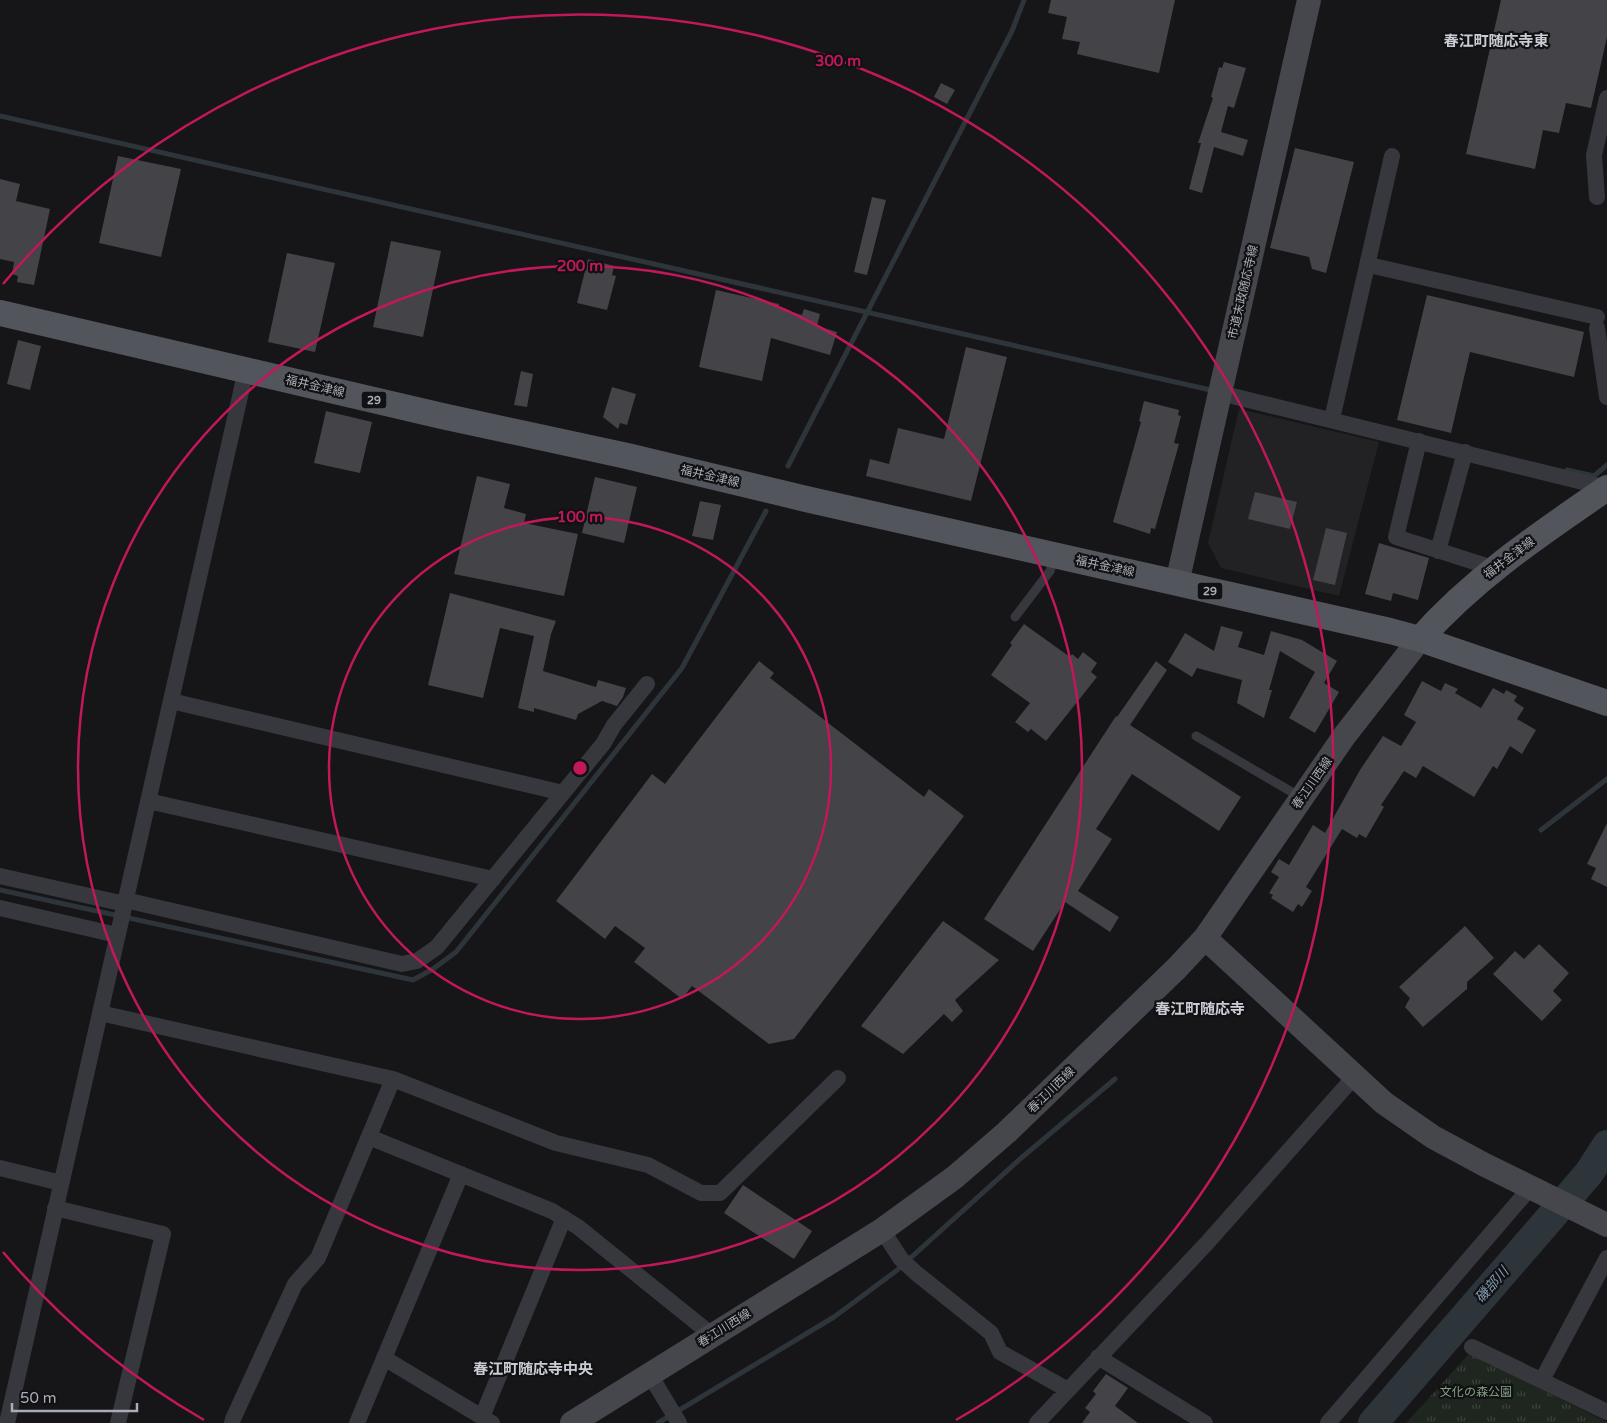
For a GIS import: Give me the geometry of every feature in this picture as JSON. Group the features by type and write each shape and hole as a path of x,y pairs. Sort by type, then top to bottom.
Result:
{"main road":[{"name":"市道末政随応寺線","path":"1177,583 1309,0"},
{"name":"福井金津線","path":"0,313 1420,639 1607,704"},
{"name":"福井金津線","path":"1420,639 1450,606 1494,568 1607,488"},
{"name":"春江川西線","path":"572,1423 882,1230 955,1177 1007,1132 1177,968 1205,938 1345,735 1420,639"},
{"path":"1205,938 1384,1103 1433,1136 1485,1165 1607,1225"}],"street":[{"path":"1597,197 1594,155 1607,98"},
{"path":"1332,419 1369,264 1392,156"},
{"path":"1369,264 1597,322 1607,397"},
{"path":"7,1423 246,370"},
{"path":"1220,393 1607,488"},
{"path":"1419,441 1396,538 1494,568"},
{"path":"1438,550 1465,452"},
{"path":"0,876 402,964 417,961 437,947 603,744 614,725 647,684"},
{"path":"171,700 563,793"},
{"path":"148,801 493,878"},
{"path":"0,908 117,935"},
{"path":"100,1013 393,1079 556,1143 648,1165 701,1193 720,1194 838,1078"},
{"path":"1037,1423 1207,1243 1355,1076"},
{"path":"232,1423 294,1284 318,1258 393,1079"},
{"path":"369,1137 564,1218 578,1227 712,1335"},
{"path":"0,1168 61,1183"},
{"path":"357,1423 461,1174"},
{"path":"1328,1423 1531,1188"},
{"path":"55,1208 163,1234 118,1423"},
{"path":"384,1358 487,1420 564,1218"},
{"path":"882,1230 901,1259 991,1333 1000,1352 1068,1390"},
{"path":"1542,1380 1607,1258"},
{"path":"1472,1346 1607,1412"},
{"path":"1098,1357 1204,1423"},
{"path":"650,1375 679,1423"}],"lane":[{"path":"1015,617 1050,571 1055,556"},
{"path":"1196,736 1302,798"}],"shaded area":[{"path":"1239,409 1379,442 1339,596 1221,568 1208,543"}],"green space":[{"name":"文化の森公園","path":"1469,1354 1607,1422 1607,1423 1406,1423"}],"building":[{"path":"1051,0 1175,0 1159,73 1077,54 1080,42 1062,39 1067,17 1048,13"},
{"path":"1501,0 1607,0 1607,37 1591,108 1566,103 1559,133 1543,130 1535,169 1466,154"},
{"path":"1224,62 1246,68 1234,108 1228,106 1221,132 1248,140 1243,156 1214,147 1202,193 1189,189 1201,143 1198,143 1213,98 1211,97 1219,67 1222,68"},
{"path":"941,83 955,90 947,104 934,97"},
{"path":"1295,148 1354,162 1326,273 1312,269 1309,257 1270,248"},
{"path":"118,156 181,169 161,257 99,243"},
{"path":"0,179 20,184 16,201 50,209 34,285 17,282 18,276 12,274 14,262 0,259"},
{"path":"872,197 886,200 867,275 854,272"},
{"path":"391,241 441,251 423,337 373,327"},
{"path":"287,253 335,263 315,352 268,342"},
{"path":"588,259 614,266 612,275 616,276 607,310 577,303"},
{"path":"716,290 779,304 778,308 802,315 804,309 820,314 817,326 837,332 830,355 771,338 762,381 699,367"},
{"path":"1427,295 1584,332 1574,377 1470,352 1451,433 1397,420"},
{"path":"18,340 41,346 30,390 7,384"},
{"path":"966,347 1007,357 971,501 866,476 870,459 889,464 898,428 944,439"},
{"path":"521,371 533,374 527,407 514,405"},
{"path":"612,387 636,394 627,425 620,423 618,429 603,417"},
{"path":"1144,401 1179,410 1178,415 1181,416 1174,443 1179,444 1155,529 1151,528 1150,534 1113,522 1141,422 1139,421"},
{"path":"326,411 372,422 360,473 314,463"},
{"path":"477,476 510,484 504,508 526,514 524,523 578,534 564,596 454,574"},
{"path":"595,477 637,487 624,543 582,533"},
{"path":"1255,492 1297,502 1290,529 1248,519"},
{"path":"700,501 721,505 713,540 692,536"},
{"path":"1326,528 1347,533 1335,585 1313,580"},
{"path":"1379,543 1429,558 1418,600 1393,593 1391,601 1365,594"},
{"path":"450,593 556,621 551,634 543,671 596,687 598,680 626,688 623,697 617,706 602,701 578,714 576,720 534,708 534,712 518,708 534,636 500,628 483,698 428,685"},
{"path":"1024,624 1070,657 1072,654 1078,659 1083,652 1097,663 1091,672 1097,677 1046,741 1031,729 1028,732 1015,722 1030,703 991,675"},
{"path":"1221,626 1243,632 1238,647 1264,655 1271,631 1302,640 1337,661 1324,683 1339,692 1315,733 1289,718 1315,672 1280,651 1269,690 1272,690 1264,718 1237,703 1242,680 1197,668 1192,677 1168,662 1185,633 1214,651"},
{"path":"759,661 774,673 770,678 924,797 929,789 964,816 794,1039 769,1044 692,986 682,999 634,962 645,948 615,926 605,939 556,901 652,774 665,784"},
{"path":"1156,661 1167,670 1130,725 1241,797 1219,831 1132,774 1096,829 1112,839 1078,891 1119,917 1110,932 1065,902 1033,951 984,919 1116,716"},
{"path":"1422,681 1441,691 1445,683 1458,689 1455,693 1481,708 1493,688 1504,694 1506,690 1517,696 1514,701 1524,708 1517,719 1536,730 1522,754 1510,746 1497,769 1493,766 1474,797 1423,766 1416,778 1404,771 1381,805 1384,807 1366,838 1359,834 1357,838 1342,829 1306,887 1312,891 1302,907 1298,904 1293,912 1271,898 1273,895 1269,893 1279,877 1271,872 1279,859 1289,865 1313,825 1325,833 1360,770 1383,736 1401,746 1416,722 1404,715"},
{"path":"1607,823 1607,887 1591,879 1596,868 1587,864"},
{"path":"943,921 999,960 955,1000 963,1011 952,1022 944,1014 903,1054 861,1026"},
{"path":"1465,926 1494,958 1467,982 1467,989 1423,1027 1405,1007 1410,998 1399,987"},
{"path":"1539,944 1569,973 1553,991 1562,1000 1542,1021 1493,974 1515,951 1524,959"},
{"path":"743,1185 812,1231 794,1259 724,1213"},
{"path":"1106,1374 1128,1388 1115,1406 1138,1423 1082,1423 1090,1412 1085,1408 1096,1394 1093,1391"}],"waterway":[{"path":"788,466 1012,31 1024,0"},
{"path":"0,116 1215,391"},
{"path":"1567,470 1594,476 1607,465"},
{"path":"0,890 413,980 433,969 456,952 682,668 766,511"},
{"path":"1541,830 1607,779"},
{"path":"658,1423 834,1317 896,1271 1020,1159 1115,1079"},
{"name":"磯部川","path":"1373,1423 1589,1173 1607,1145"}],"district":[{"name":"春江町随応寺東","path":"1496,41"},
{"name":"春江町随応寺","path":"1200,1009"},
{"name":"春江町随応寺中央","path":"533,1369"}]}
